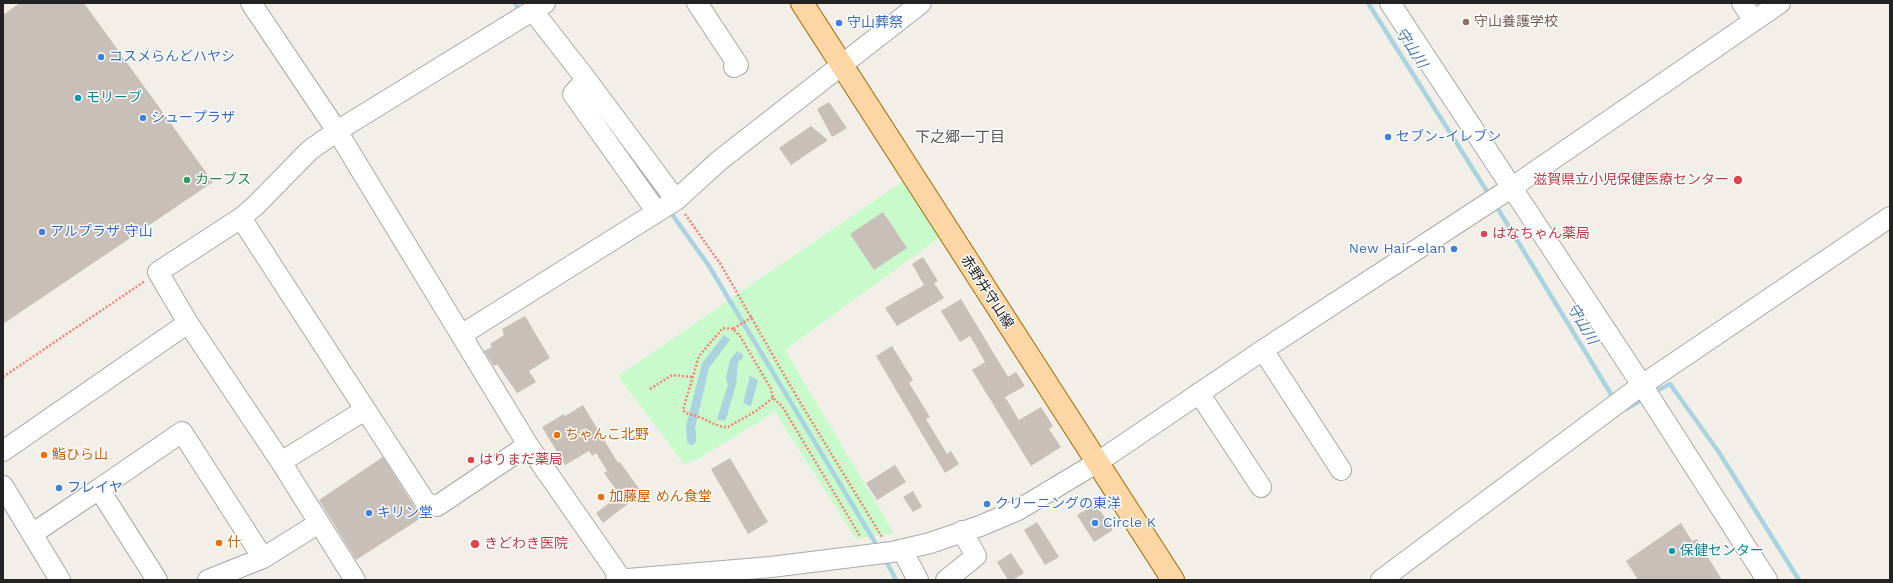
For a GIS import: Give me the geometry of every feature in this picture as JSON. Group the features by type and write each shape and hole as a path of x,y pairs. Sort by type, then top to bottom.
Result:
{"main road":[{"name":"赤野井守山線","path":"802,3 1174,580"}],"street":[{"path":"251,3 336,131 528,445 622,580"},
{"path":"697,3 738,65 734,67"},
{"path":"461,335 632,228 656,211 676,200 720,160 921,3"},
{"path":"1390,3 1642,385 1766,580"},
{"path":"1742,3 1754,21"},
{"path":"616,580 771,567 897,551 941,539 993,522 1018,510 1098,462 1263,350 1511,188 1780,3"},
{"path":"355,580 281,462 188,323 158,272 241,218 255,206 310,150 336,131 539,7 586,79 573,94 676,200"},
{"path":"616,137 656,211"},
{"path":"1387,578 1642,385 1890,217"},
{"path":"241,218 426,503 437,506 528,445"},
{"path":"3,450 188,323"},
{"path":"1263,350 1341,470"},
{"path":"1200,393 1261,487"},
{"path":"281,462 365,410"},
{"path":"32,534 182,432 263,558"},
{"path":"3,486 60,580"},
{"path":"99,489 157,580"},
{"path":"208,580 263,558 319,523"},
{"path":"946,580 976,556 962,531"},
{"path":"897,551 918,580"}],"path":[{"path":"676,200 721,265 798,399 897,551"},
{"path":"3,377 158,272"},
{"path":"733,330 752,317"},
{"path":"773,398 756,411 728,427 722,427 714,424 686,413 683,410 698,356 723,328 733,330 740,336 771,389 773,398 782,406 860,536"},
{"path":"650,389 672,375 692,377"}],"green space":[{"path":"903,181 940,237 785,350 894,533 856,539 775,412 698,459 684,464 618,376"}],"water":[{"path":"724,335 730,340 709,368 695,428 696,442 693,445 690,445 687,442 686,426 702,363"},
{"path":"737,351 743,355 743,358 738,362 736,385 726,419 723,421 717,419 728,385 726,378 730,360"},
{"path":"750,376 758,380 751,406 743,403"}],"building":[{"name":"モリーブ","path":"20,3 84,3 213,182 3,324 3,15"},
{"path":"829,102 847,128 832,137 817,109"},
{"path":"811,126 828,140 791,165 779,148"},
{"path":"883,212 907,248 874,270 850,234"},
{"path":"923,257 938,281 934,283 944,298 897,326 885,308 924,285 912,264"},
{"path":"961,299 1008,377 1016,372 1025,386 1005,397 1019,420 1041,407 1053,426 1049,429 1061,447 1031,466 972,370 985,362 970,336 960,342 941,311"},
{"path":"525,316 550,358 529,371 536,382 517,393 497,364 494,366 484,351 492,347 490,344 504,335 502,329"},
{"path":"892,346 913,380 909,383 930,417 926,419 947,454 951,451 959,464 945,473 876,356"},
{"path":"583,405 618,463 620,462 642,493 603,523 596,513 620,495 604,473 607,471 596,453 592,456 589,451 565,465 542,427"},
{"path":"383,457 416,509 424,516 356,560 319,500"},
{"path":"730,458 768,522 748,534 711,469"},
{"path":"895,465 906,482 877,500 866,483"},
{"path":"913,491 922,507 913,512 903,497"},
{"name":"Circle K","path":"1096,504 1113,530 1094,542 1077,515"},
{"path":"1037,522 1059,557 1045,565 1024,530"},
{"name":"保健センター","path":"1681,523 1692,541 1697,539 1722,580 1638,580 1626,561"},
{"path":"1011,553 1024,573 1013,580 1008,580 997,562"}],"waterway":[{"path":"515,3 521,12"},
{"name":"守山川","path":"1368,3 1490,196"},
{"path":"635,161 664,203"},
{"name":"守山川","path":"1495,204 1614,399"},
{"path":"669,210 709,266 879,549"},
{"name":"守山川","path":"1653,393 1670,384 1718,451 1799,580"},
{"name":"守山川","path":"1626,409 1645,398"},
{"path":"885,559 896,580"}],"place":[{"name":"守山養護学校","path":"1466,22"},
{"name":"守山葬祭","path":"839,23"},
{"name":"コスメらんどハヤシ","path":"101,57"},
{"name":"モリーブ","path":"78,98"},
{"name":"シュープラザ","path":"143,118"},
{"name":"セブン-イレブン","path":"1388,137"},
{"name":"カーブス","path":"187,180"},
{"name":"滋賀県立小児保健医療センター","path":"1738,180"},
{"name":"アルプラザ 守山","path":"42,232"},
{"name":"はなちゃん薬局","path":"1484,234"},
{"name":"New Hair-elan","path":"1454,249"},
{"name":"ちゃんこ北野","path":"557,435"},
{"name":"鮨ひら山","path":"44,455"},
{"name":"はりまだ薬局","path":"471,460"},
{"name":"フレイヤ","path":"59,488"},
{"name":"加藤屋 めん食堂","path":"601,497"},
{"name":"クリーニングの東洋","path":"987,504"},
{"name":"キリン堂","path":"369,513"},
{"name":"Circle K","path":"1095,523"},
{"name":"什","path":"219,543"},
{"name":"きどわき医院","path":"475,544"},
{"name":"保健センター","path":"1672,551"}],"district":[{"name":"下之郷一丁目","path":"960,138"}]}
